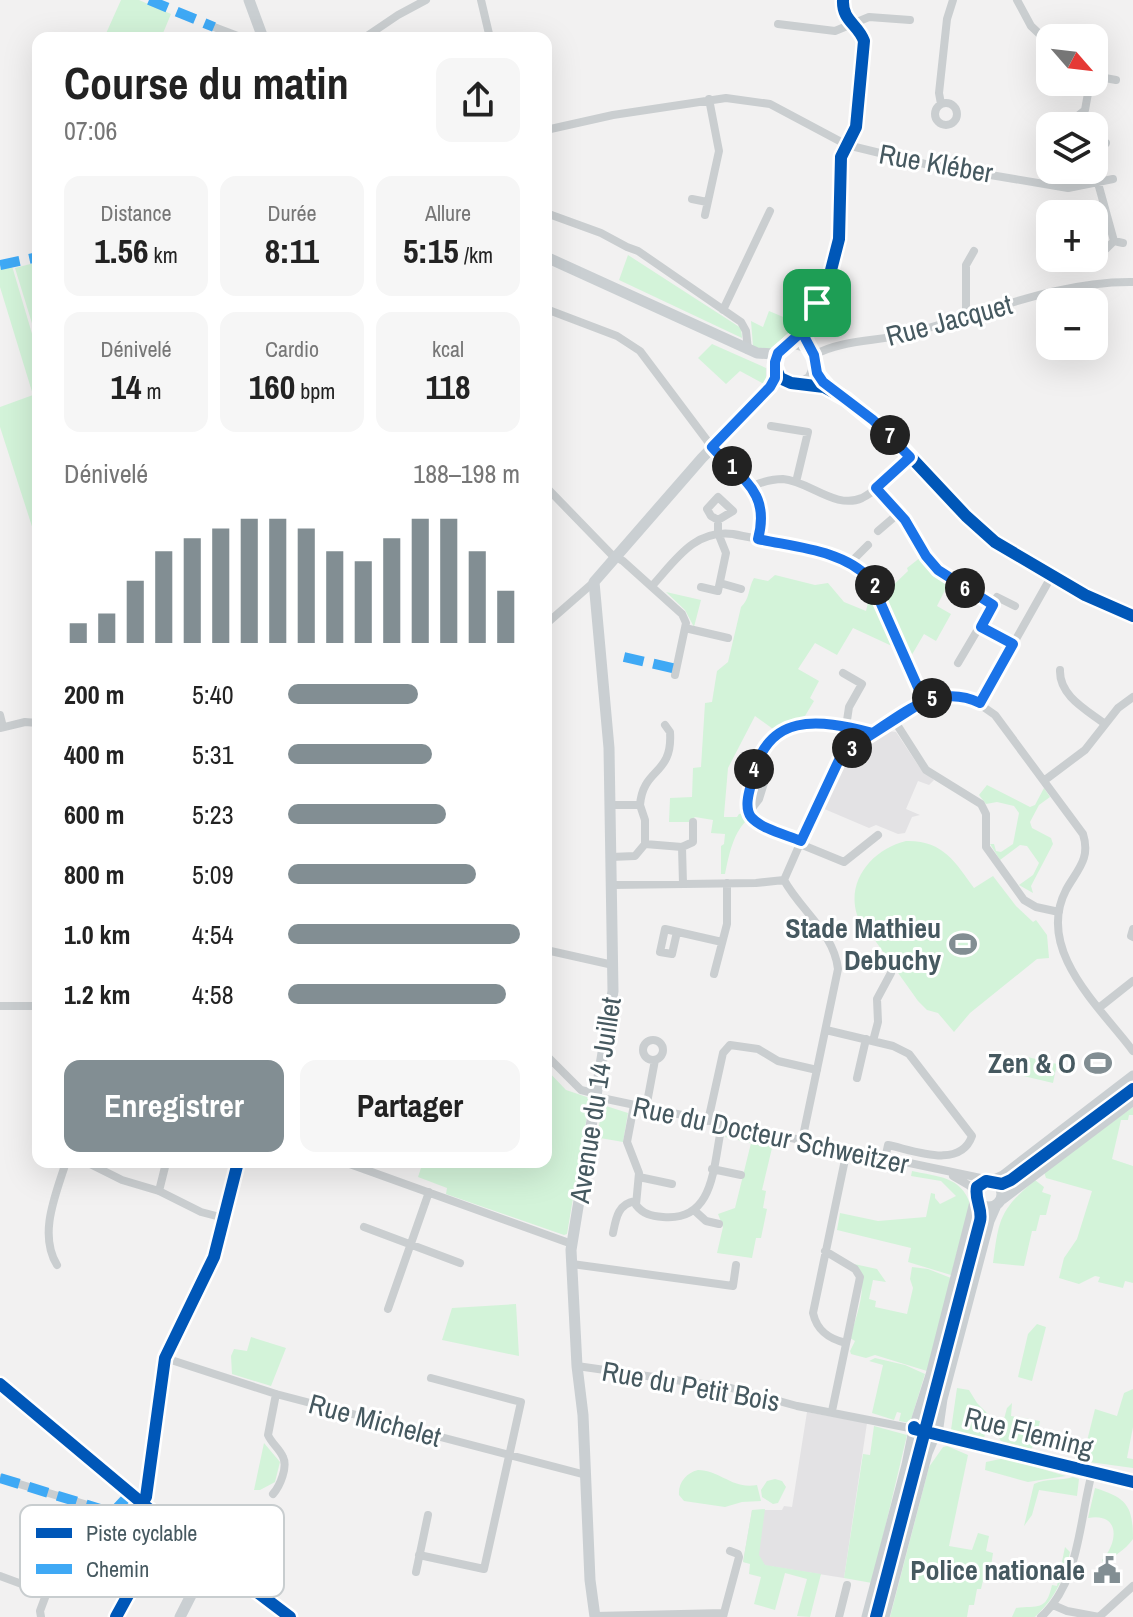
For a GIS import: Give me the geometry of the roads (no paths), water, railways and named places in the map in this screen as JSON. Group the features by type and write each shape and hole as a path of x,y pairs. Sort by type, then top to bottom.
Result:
{"main road":[{"path":"0,1384 138,1505"},
{"path":"0,1390 128,1496"},
{"path":"262,1597 290,1617"}],"street":[{"path":"249,0 261,32"},
{"path":"373,32 426,0"},
{"path":"481,0 489,32"},
{"path":"843,0 843,13 860,32 865,44 856,127 841,157 841,231 832,271 805,334 819,377 832,391 873,420 986,534 1051,577 1097,602 1133,616"},
{"path":"941,104 939,93 947,19 953,0"},
{"path":"1017,0 1036,31"},
{"path":"778,24 835,31 869,17 910,20"},
{"path":"214,27 227,32"},
{"path":"1108,79 1116,80"},
{"name":"Rue Kléber","path":"552,129 607,116 726,98 770,104 847,145 925,164 1036,183"},
{"path":"705,215 719,151 709,99"},
{"name":"Rue Kléber","path":"1108,180 1113,179"},
{"name":"Rue Kléber","path":"1044,184 1068,188 1092,184"},
{"path":"692,199 707,202"},
{"path":"723,310 770,211"},
{"path":"1108,212 1118,242 1108,248"},
{"path":"552,215 638,251 743,324 748,350"},
{"path":"966,316 966,265 974,251"},
{"path":"552,260 748,350 776,370 782,379 815,384 832,391"},
{"name":"Rue Jacquet","path":"813,357 831,347 909,334 1082,284 1133,282"},
{"path":"552,619 594,582 712,447 759,400 773,382 775,358 797,336 817,303"},
{"path":"552,311 617,336 636,348 712,447 752,486 760,505 758,539"},
{"path":"748,350 770,355 784,347 801,344 813,357"},
{"path":"759,400 781,386 810,378 813,357"},
{"path":"771,426 808,432 800,469 807,471 800,483"},
{"path":"752,486 775,480 800,483 848,501 862,498 910,457"},
{"path":"876,488 899,513 938,570 993,605"},
{"path":"552,494 575,520 682,614 685,628 675,675"},
{"path":"878,531 899,513"},
{"path":"701,587 718,591 726,553 718,533 718,520"},
{"path":"652,586 694,541 718,533 758,539 850,563 867,575 876,587 924,701"},
{"path":"850,563 868,545"},
{"path":"980,703 1051,577"},
{"name":"Avenue du 14 Juillet","path":"594,582 607,707 612,1011 572,1244 572,1264 595,1616"},
{"path":"720,583 741,589"},
{"path":"958,663 997,597 1015,606"},
{"path":"981,627 1013,644"},
{"path":"685,628 728,638"},
{"path":"1060,670 1061,685 1068,695 1105,724"},
{"path":"843,673 862,684 849,707 846,727"},
{"path":"784,880 836,765 847,752 924,701 951,696 980,703 995,715 1081,830 1086,843 1083,863 1066,890 1059,912 1059,937 1065,959 1133,1051"},
{"path":"1045,780 1085,750 1118,708 1133,697"},
{"path":"0,715 2,728 32,723"},
{"path":"894,720 926,770 981,804 986,814 986,847 1025,901 1059,912"},
{"path":"873,733 819,722 792,726 768,743 754,768 748,799 749,812 759,823 844,862 878,835"},
{"path":"611,857 635,856 645,844 645,820 640,805 643,787 670,755 670,732 665,725"},
{"path":"610,805 640,805"},
{"path":"645,844 682,847 693,842 693,822"},
{"path":"682,847 683,884"},
{"path":"612,885 784,880"},
{"path":"784,880 828,940 836,957 838,976 802,1141"},
{"path":"714,974 728,919 727,883"},
{"path":"1133,929 1133,937"},
{"path":"677,932 722,942"},
{"path":"552,951 613,965"},
{"path":"857,1078 878,1022 877,999 891,973"},
{"path":"1100,1007 1133,981"},
{"path":"0,1006 32,1006"},
{"path":"826,1030 899,1048 913,1057 972,1136 960,1151 944,1156 888,1145 885,1159"},
{"path":"708,1121 723,1053 730,1045 758,1049 778,1061 817,1070"},
{"path":"646,1108 655,1060"},
{"path":"552,1061 581,1090 597,1095"},
{"path":"867,1617 980,1184 1019,1164 1133,1076"},
{"name":"Rue du Docteur Schweitzer","path":"597,1095 722,1125 991,1181"},
{"path":"976,1196 983,1206 999,1202 1133,1100"},
{"path":"634,1105 627,1142 639,1177 635,1201 641,1211 655,1217 675,1217 695,1211 705,1199 722,1125"},
{"path":"846,1343 826,1334 813,1316 813,1305 847,1150"},
{"path":"57,1265 51,1250 50,1223 64,1168"},
{"path":"98,1168 122,1180 159,1191 201,1212 224,1218"},
{"path":"159,1191 165,1168"},
{"path":"141,1505 146,1497 165,1358 211,1265 236,1168"},
{"path":"361,1168 572,1244"},
{"path":"712,1169 741,1175"},
{"name":"Rue du Docteur Schweitzer","path":"945,1172 970,1186 976,1196"},
{"path":"639,1177 672,1184"},
{"path":"884,1617 927,1453 936,1434 947,1378 989,1221 999,1202 1001,1188 991,1181"},
{"path":"388,1309 429,1192"},
{"path":"613,1233 620,1209 635,1201"},
{"path":"695,1211 706,1221 719,1224"},
{"path":"364,1227 460,1263"},
{"path":"825,1251 855,1269 860,1277 832,1411"},
{"path":"572,1264 733,1286 736,1265"},
{"name":"Rue Michelet","path":"165,1358 276,1394 586,1475"},
{"name":"Rue du Petit Bois","path":"577,1366 731,1388 804,1407"},
{"path":"419,1555 484,1569 521,1402 431,1378"},
{"path":"273,1494 280,1483 285,1464 268,1435 276,1394"},
{"name":"Rue Fleming","path":"804,1407 936,1434 1133,1482"},
{"path":"1041,1617 1053,1605 1068,1577 1092,1473"},
{"path":"0,1478 88,1505"},
{"path":"120,1505 128,1496"},
{"path":"416,1572 428,1515"},
{"path":"595,1616 723,1615 739,1557 730,1551"},
{"path":"0,1576 20,1583"},
{"path":"839,1617 847,1585"},
{"path":"1053,1605 1099,1617 1131,1589"},
{"path":"41,1617 45,1597"},
{"path":"116,1617 127,1597"},
{"path":"180,1617 190,1597"}],"place":[{"name":"Stade Mathieu Debuchy","path":"963,944"},
{"name":"Zen & O","path":"1098,1063"},
{"name":"Police nationale","path":"1107,1570"}]}
